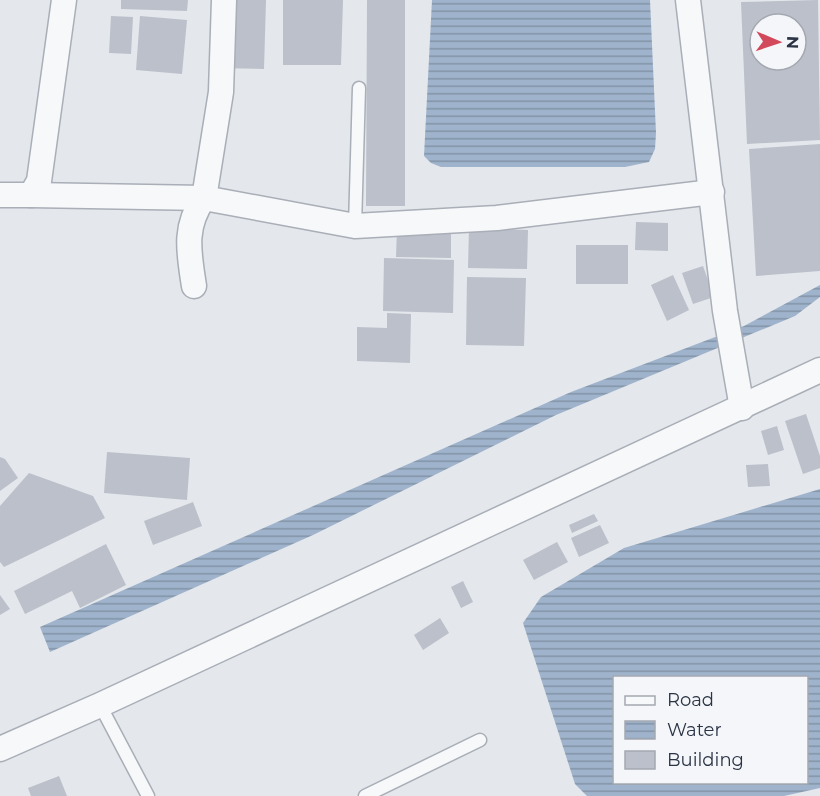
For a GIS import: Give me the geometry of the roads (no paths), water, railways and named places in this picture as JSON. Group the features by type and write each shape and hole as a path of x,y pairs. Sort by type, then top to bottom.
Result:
{"street":[{"path":"31,195 39,181 64,0"},
{"path":"194,286 188,248 193,214 204,198 221,92 224,0"},
{"path":"688,0 725,311 742,408"},
{"path":"0,195 204,198 355,226 496,218 711,192"},
{"path":"0,749 100,705 820,370"}],"lane":[{"path":"355,226 359,88"},
{"path":"100,705 148,796"},
{"path":"364,796 480,740"}],"water":[{"path":"432,0 650,0 656,133 655,149 649,162 625,167 441,167 431,163 424,156"},
{"path":"820,285 820,297 795,316 556,415 313,535 50,652 40,627 571,392 744,326"},
{"path":"820,489 820,788 784,796 587,796 575,784 523,623 541,597 624,548"}]}
